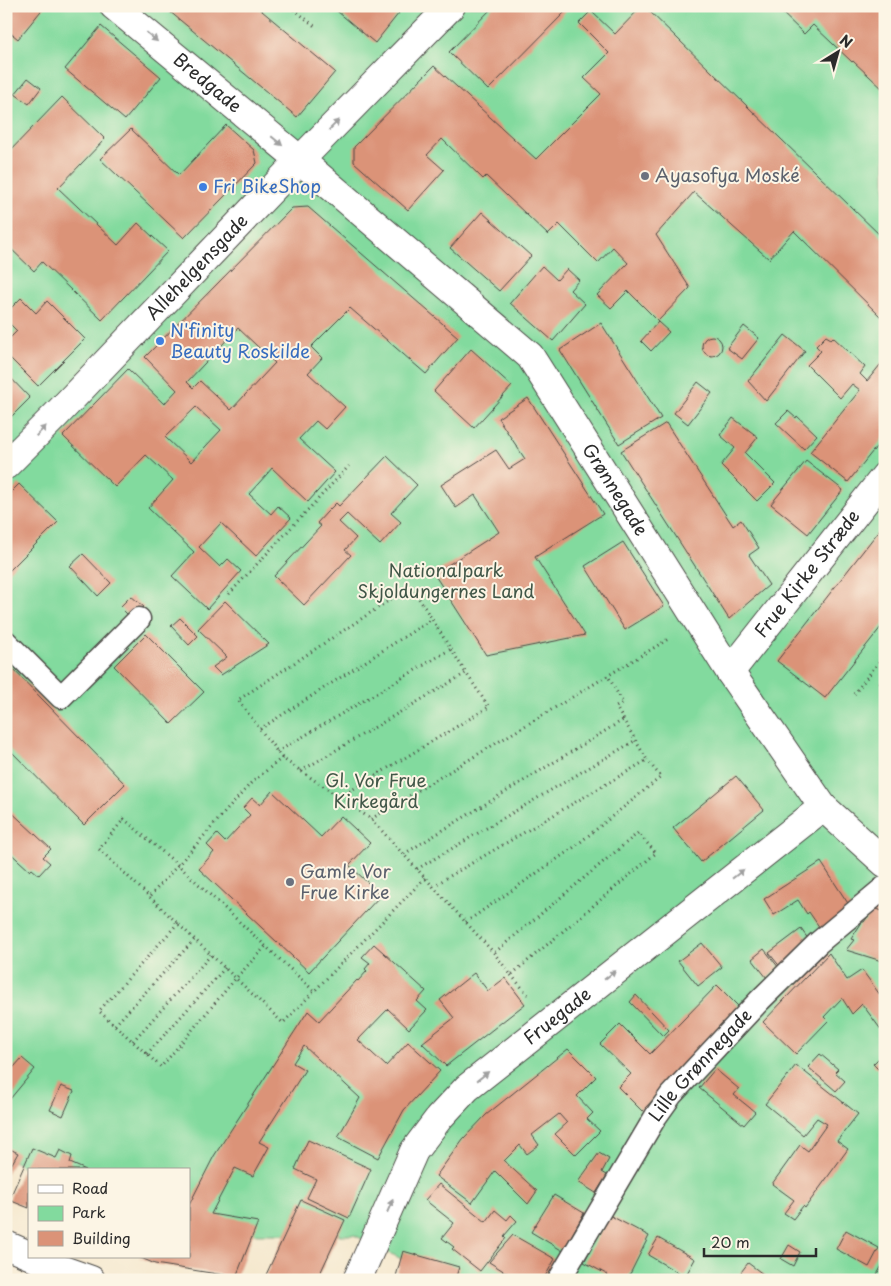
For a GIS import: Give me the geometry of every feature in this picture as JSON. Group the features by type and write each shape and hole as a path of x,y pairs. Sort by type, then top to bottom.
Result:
{"street":[{"name":"Bredgade","path":"114,6 300,160"},
{"name":"Allehelgensgade","path":"6,465 451,6"},
{"name":"Grønnegade","path":"300,160 530,356 730,672 823,807 885,862"},
{"name":"Frue Kirke Stræde","path":"730,672 885,476"},
{"name":"Fruegade","path":"357,1280 414,1151 439,1118 467,1088 823,807"},
{"path":"6,1246 28,1255"},
{"path":"35,1258 91,1280"}],"lane":[{"path":"6,642 61,697 139,619"},
{"name":"Lille Grønnegade","path":"559,1280 656,1116 671,1095 760,1000 818,943 885,887"}],"path":[{"path":"290,6 317,28"},
{"path":"229,594 349,466"},
{"path":"340,797 489,706 411,586 238,700 282,758 371,819 494,953 511,975 656,853 638,833 494,953"},
{"path":"260,729 432,619"},
{"path":"371,819 698,621"},
{"path":"277,752 451,649"},
{"path":"854,694 885,654"},
{"path":"300,771 466,673"},
{"path":"885,675 880,682 885,687"},
{"path":"466,922 573,848 661,777 647,760 616,707 623,703 608,676"},
{"path":"404,854 624,720"},
{"path":"417,869 636,740"},
{"path":"150,896 251,783 282,758"},
{"path":"433,886 647,760"},
{"path":"314,991 178,865 124,819 99,849 283,1023 425,878"},
{"path":"178,923 99,1011 161,1066 236,978 266,946"},
{"path":"115,1025 194,939"},
{"path":"132,1041 211,955"},
{"path":"148,1054 225,968"}],"green space":[{"name":"Nationalpark Skjoldungernes Land","path":"6,6 885,6 885,1280 443,1280 354,1235 190,1233 190,1168 28,1169 6,1157"}],"building":[{"path":"6,6 45,6 18,39 6,29"},
{"path":"163,6 256,6 335,72 297,117"},
{"path":"331,6 391,6 399,13 375,43"},
{"path":"494,6 564,6 567,10 488,90 449,52"},
{"path":"642,6 885,240 885,321 794,231 769,259 694,192 656,235 690,288 658,321 628,291 611,308 597,295 628,263 613,247 598,263 559,224 548,235 486,176 483,179 442,139 427,155 444,170 408,210 354,162 354,147 434,66 536,159 601,94 584,78 609,53 579,23 591,11 615,34"},
{"path":"775,6 885,6 885,91 813,25 804,34"},
{"path":"101,26 161,77 125,120 65,69"},
{"path":"28,78 41,88 29,104 15,94"},
{"path":"62,97 105,139 58,188 118,245 138,223 168,251 102,320 42,262 34,271 6,244 6,155"},
{"path":"226,125 254,150 257,163 184,238 100,159 131,129 179,175"},
{"path":"308,207 458,337 426,374 350,308 311,347 322,358 308,373 345,407 325,429 316,421 299,439 335,472 308,502 272,468 249,494 271,514 278,506 291,518 256,556 221,523 199,547 220,567 228,559 241,571 207,609 172,576 194,552 148,508 173,480 146,455 115,487 63,436 128,369 164,404 177,390 145,357 292,208","holes":["238,328 275,363 231,410 200,381 193,388 187,382","196,407 221,430 191,462 165,437"]},
{"path":"482,212 531,256 499,291 450,248"},
{"path":"542,266 557,280 567,269 579,280 570,290 585,304 553,341 510,303"},
{"path":"21,298 36,313 47,301 85,339 38,386 6,354 6,342 17,331 6,320 6,313"},
{"path":"658,322 669,332 651,351 641,341"},
{"path":"601,323 661,418 619,444 560,350"},
{"path":"744,326 759,338 742,359 727,348"},
{"path":"785,335 805,351 766,401 748,381"},
{"path":"712,336 719,339 722,346 719,353 712,356 705,353 702,346 705,339"},
{"path":"826,336 831,339 833,337 865,367 860,374 867,381 885,359 885,436 848,482 810,452 860,390 852,384 840,398 807,365 821,351 816,346"},
{"path":"471,349 512,386 474,428 434,391"},
{"path":"6,373 30,398 6,422"},
{"path":"698,382 712,393 688,424 674,413"},
{"path":"528,398 603,514 535,557 585,635 486,655 434,574 499,532 475,495 456,508 441,485 496,450 509,469 525,459 498,418"},
{"path":"788,411 796,418 797,416 817,435 804,449 776,423"},
{"path":"733,418 758,437 745,453 775,483 757,501 721,465 735,448 720,435"},
{"path":"666,423 733,526 741,520 759,548 749,555 769,585 729,619 621,451"},
{"path":"387,456 417,485 391,513 401,522 380,545 347,514 339,522 356,538 345,550 351,555 304,605 274,576 321,526 317,523 327,512 336,503 339,506"},
{"path":"806,461 843,490 808,534 771,504"},
{"path":"19,484 58,522 6,574 6,497"},
{"path":"885,523 885,622 825,698 777,661"},
{"path":"623,542 664,606 625,630 585,566"},
{"path":"83,554 111,583 98,596 70,566"},
{"path":"131,596 144,607 132,619 120,607"},
{"path":"225,601 269,644 221,675 213,667 227,657 198,629"},
{"path":"180,618 198,636 189,645 171,626"},
{"path":"146,634 204,692 171,724 114,666"},
{"path":"6,662 125,784 84,825 6,746"},
{"path":"736,776 764,810 701,862 673,828"},
{"name":"Gamle Vor Frue Kirke","path":"272,791 321,837 341,816 370,843 349,865 381,895 309,972 199,869 214,852 207,845 217,834 225,842 250,815 243,808 252,798 260,805"},
{"path":"6,807 51,849 43,857 50,863 39,875 32,869 30,871 6,849"},
{"path":"821,862 853,911 822,931 798,900 774,915 764,899"},
{"path":"874,908 885,912 885,962 846,950 854,940 851,939 862,922 864,922"},
{"path":"801,929 811,943 782,969 769,953"},
{"path":"702,943 722,967 698,986 678,961"},
{"path":"374,944 426,991 417,1001 427,1010 409,1029 388,1009 358,1040 386,1066 408,1042 440,1071 404,1110 378,1158 338,1137 360,1098 304,1046 293,1063 305,1070 259,1142 269,1147 253,1176 235,1168 211,1214 258,1222 236,1277 155,1264 141,1258 190,1258 190,1203 214,1156 308,1011 319,1021 367,971 365,969 370,963 362,957"},
{"path":"764,949 779,968 767,978 752,959"},
{"path":"829,953 847,980 862,970 883,999 885,997 885,1035 862,1004 852,1014 842,998 824,1017 828,1021 796,1054 763,1022"},
{"path":"474,973 488,991 505,978 525,1004 446,1066 422,1043 454,1018 440,1000"},
{"path":"717,985 741,1009 642,1111 618,1087 631,1074 600,1044 620,1024 650,1054"},
{"path":"636,995 669,1030 663,1036 630,1002"},
{"path":"568,1049 596,1077 577,1096 593,1113 587,1119 600,1131 576,1155 555,1134 567,1123 559,1114 532,1135 539,1145 527,1154 520,1145 504,1161 537,1191 528,1204 495,1171 472,1203 436,1176 463,1139 486,1115"},
{"path":"885,1052 885,1076 873,1064"},
{"path":"820,1054 838,1069 835,1072 845,1081 836,1091 808,1067"},
{"path":"22,1058 35,1069 6,1106 6,1076"},
{"path":"796,1065 858,1114 837,1141 848,1149 805,1208 803,1206 793,1219 784,1213 794,1200 772,1184 800,1145 808,1151 827,1124 817,1118 803,1135 765,1104"},
{"path":"715,1069 739,1089 734,1095 755,1112 744,1125 699,1088"},
{"path":"61,1086 74,1091 63,1116 50,1110"},
{"path":"308,1140 371,1169 349,1218 307,1198 316,1179 295,1169"},
{"path":"6,1147 18,1153 6,1174"},
{"path":"32,1148 56,1158 60,1150 72,1156 70,1163 81,1168 28,1168 28,1208 9,1200"},
{"path":"599,1153 609,1159 602,1172 607,1175 596,1193 578,1182"},
{"path":"439,1184 486,1222 495,1210 507,1220 511,1215 517,1221 504,1236 506,1238 480,1271 452,1249 454,1247 442,1238 454,1223 425,1200"},
{"path":"554,1195 584,1213 563,1251 531,1232"},
{"path":"301,1200 345,1220 317,1280 264,1279"},
{"path":"609,1215 649,1236 627,1280 605,1280 608,1275 584,1262"},
{"path":"846,1230 879,1248 869,1267 836,1249"},
{"path":"513,1235 555,1259 543,1280 518,1280 489,1262"},
{"path":"658,1238 695,1259 685,1277 648,1255"},
{"path":"789,1245 800,1252 793,1266 781,1259"},
{"path":"403,1251 459,1267 455,1280 395,1280"},
{"path":"885,1260 885,1280 874,1280"},
{"path":"748,1263 771,1280 735,1280"}],"place":[{"name":"Ayasofya Moské","path":"645,176"},
{"name":"Fri BikeShop","path":"203,187"},
{"name":"N'finity Beauty Roskilde","path":"160,341"},
{"name":"Gamle Vor Frue Kirke","path":"290,882"}],"park label":[{"name":"Gl. Vor Frue Kirkegård","path":"376,791"}]}
